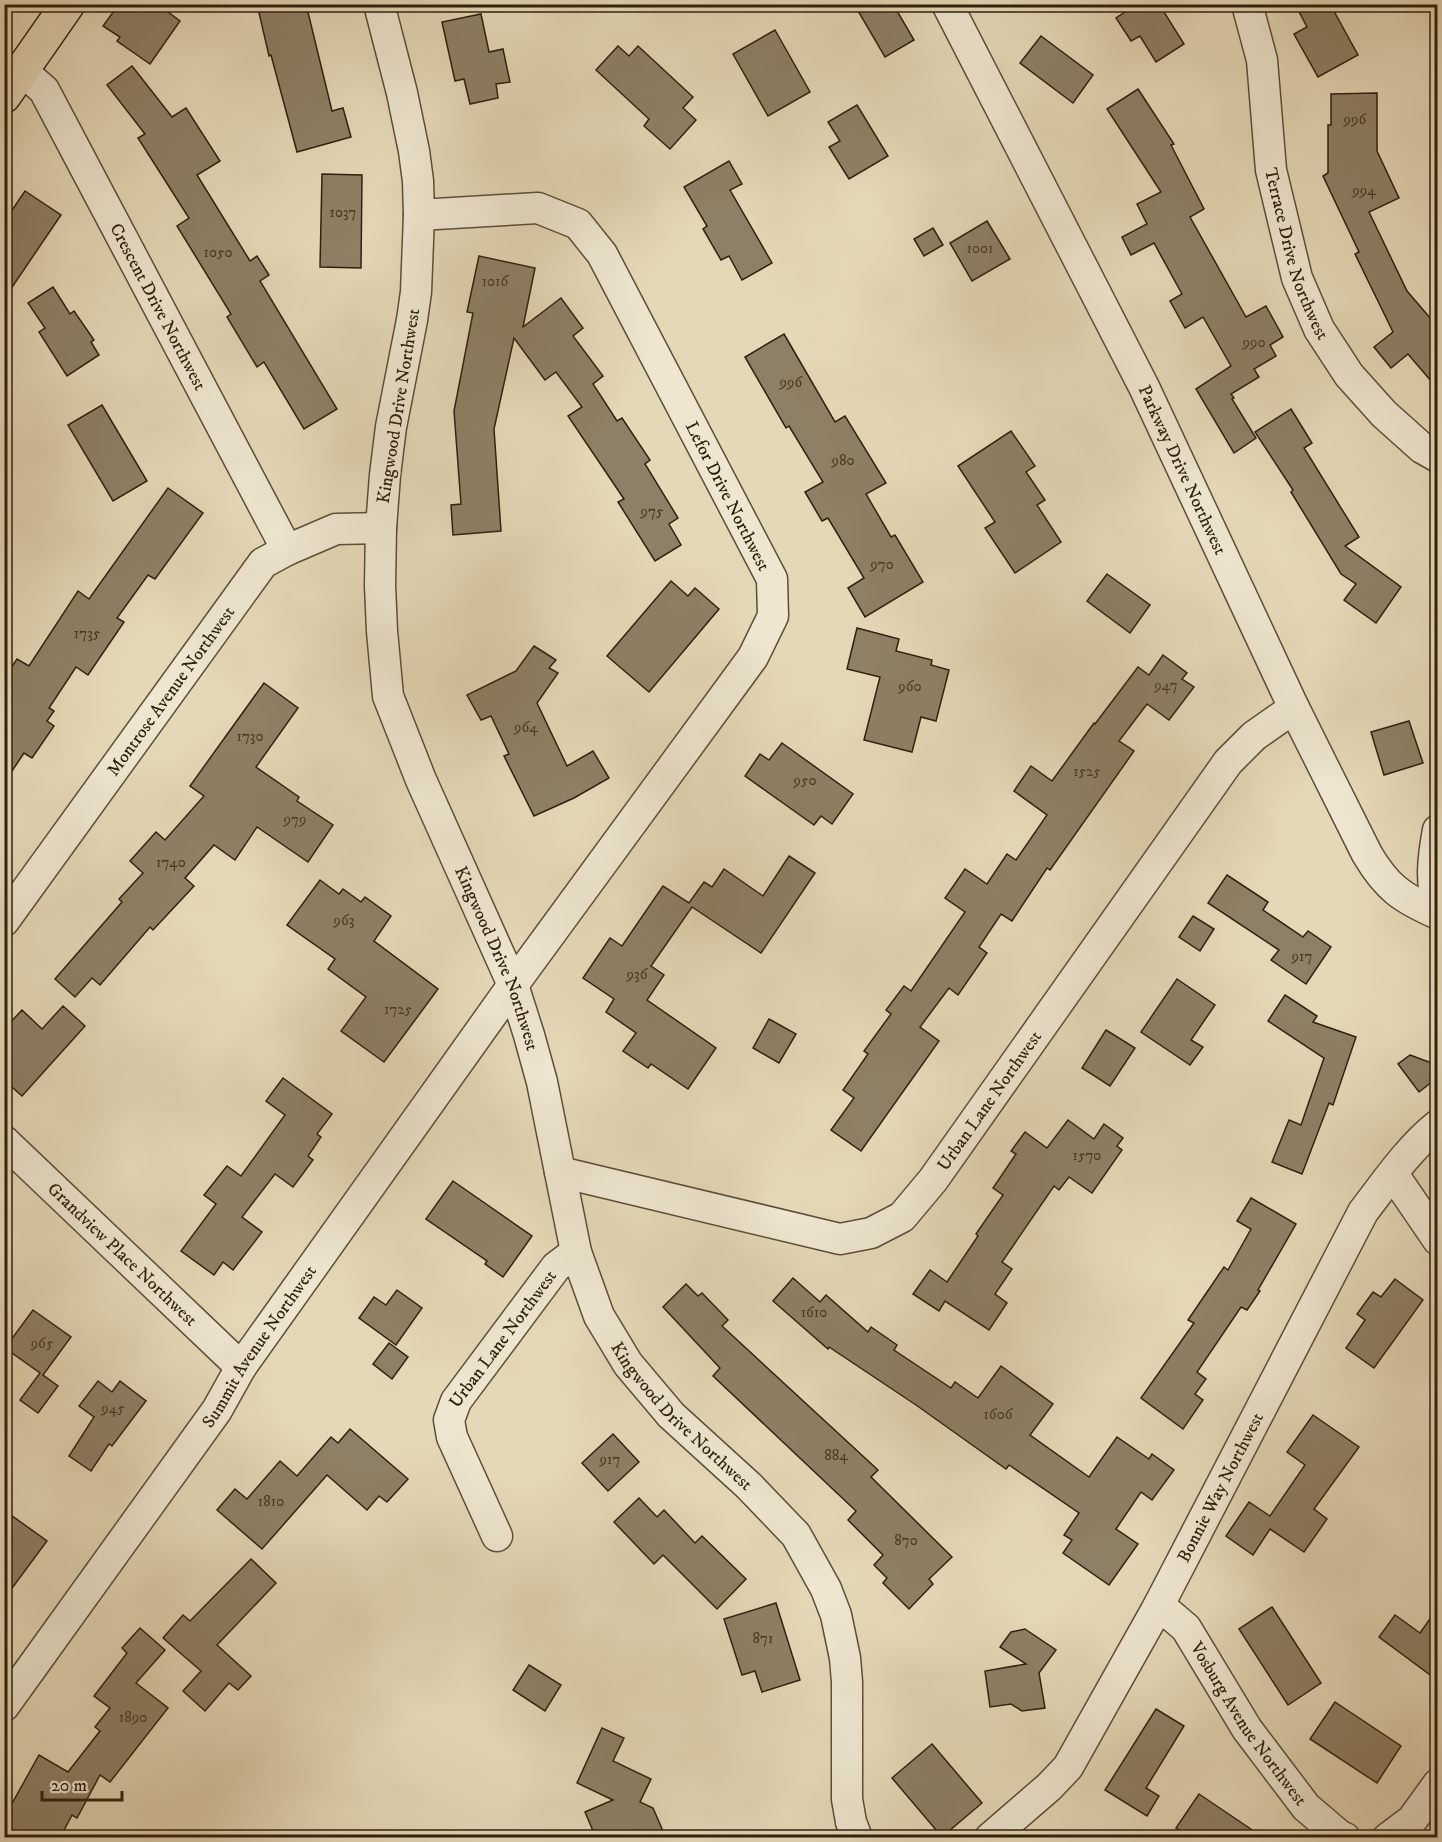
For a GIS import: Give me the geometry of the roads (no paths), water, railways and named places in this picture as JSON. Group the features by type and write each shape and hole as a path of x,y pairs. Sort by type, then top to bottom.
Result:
{"main road":[{"path":"13,84 68,4"}],"street":[{"name":"Kingwood Drive Northwest","path":"379,4 402,93 418,182 413,311 391,427 381,528 381,608 388,696 421,780 513,985 542,1082 576,1252 599,1316 628,1364 671,1415 775,1511 796,1535 826,1589 836,1615 845,1658 847,1799 856,1838"},
{"name":"Parkway Drive Northwest","path":"948,4 1144,387 1294,708 1379,875 1397,893 1437,914"},
{"name":"Terrace Drive Northwest","path":"1247,4 1262,60 1271,170 1297,278 1319,329 1349,375 1384,414 1422,448 1437,457"},
{"name":"Crescent Drive Northwest","path":"13,84 44,90 287,550"},
{"name":"Lefor Drive Northwest","path":"418,215 538,208 578,224 602,254 772,579 773,616 753,657 513,985"},
{"name":"Montrose Avenue Northwest","path":"4,921 263,563 336,529 381,528"},
{"name":"Urban Lane Northwest","path":"560,1172 840,1239 871,1233 902,1217 933,1180 1228,762 1254,736 1294,708"},
{"path":"1437,830 1432,868 1437,908"},
{"name":"Summit Avenue Northwest","path":"4,1706 217,1410 242,1367 513,985"},
{"name":"Bonnie Way Northwest","path":"990,1838 1049,1787 1068,1767 1159,1605 1363,1212 1428,1132 1437,1125"},
{"name":"Grandview Place Northwest","path":"4,1141 242,1367"},
{"path":"1393,1174 1437,1240"},
{"name":"Urban Lane Northwest","path":"497,1536 452,1437 449,1420 456,1401 556,1267 576,1252"},
{"name":"Vosburg Avenue Northwest","path":"1159,1605 1186,1628 1247,1729 1306,1807 1345,1838"},
{"path":"1388,1838 1412,1820 1437,1784"}]}
